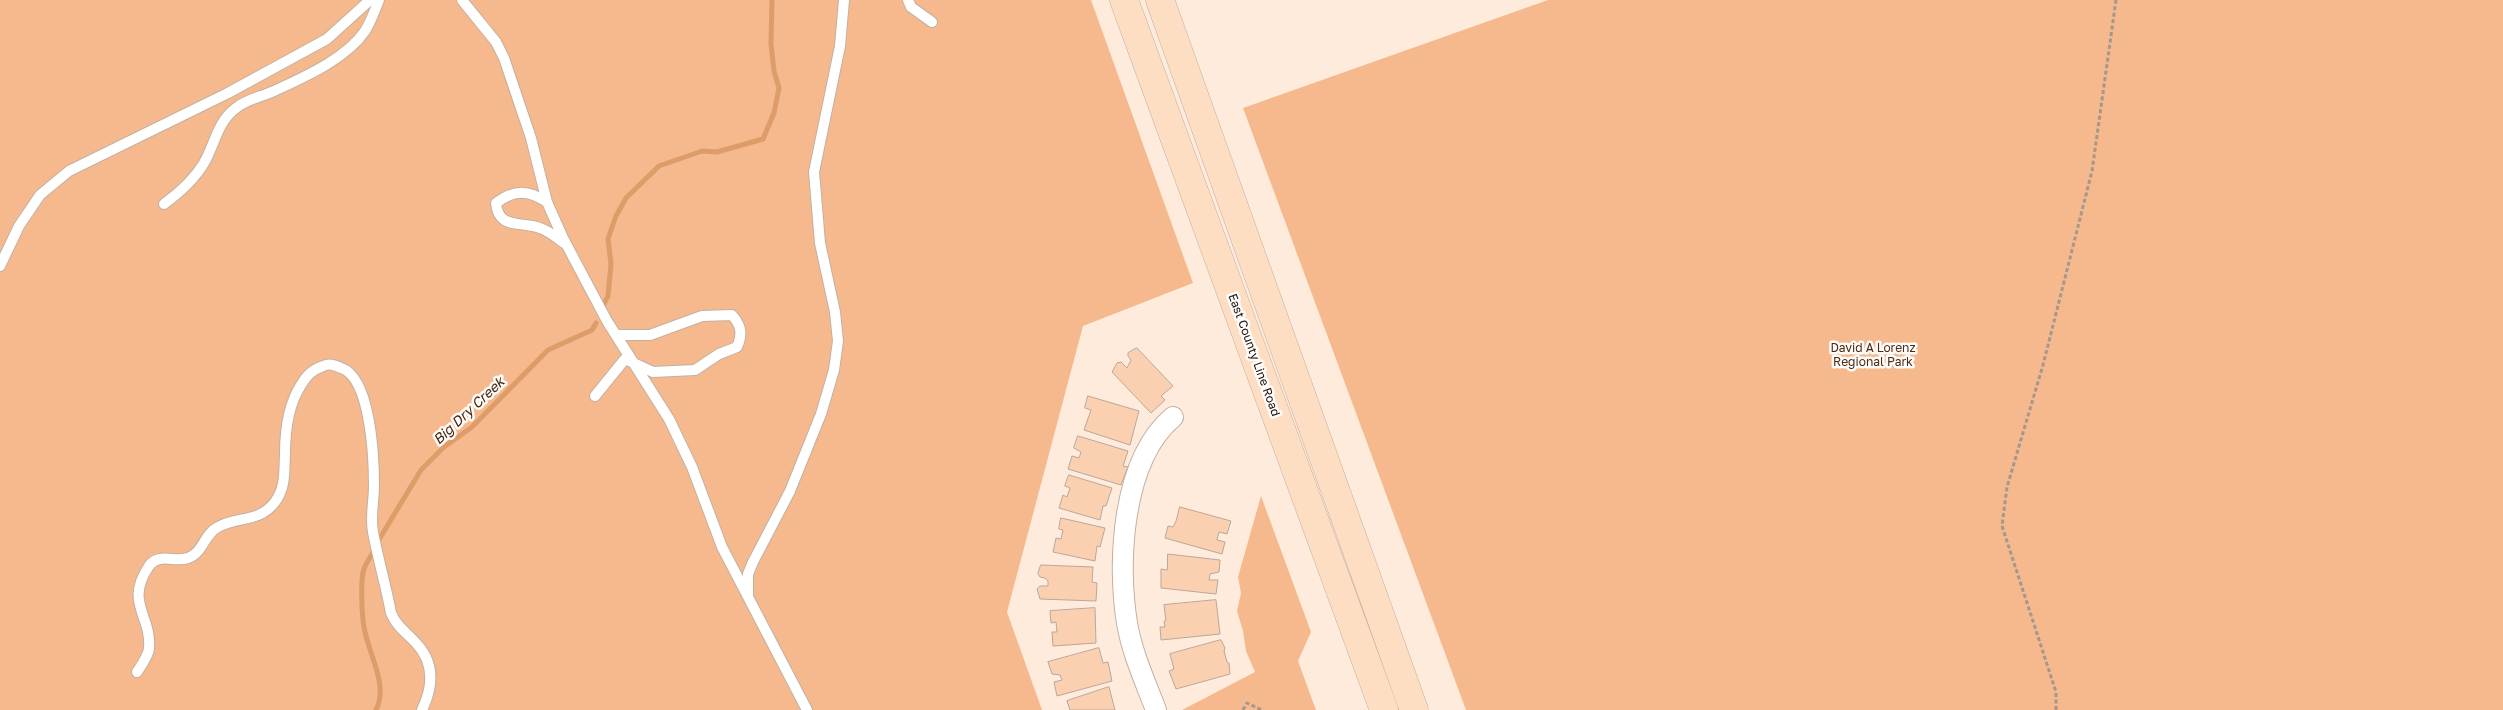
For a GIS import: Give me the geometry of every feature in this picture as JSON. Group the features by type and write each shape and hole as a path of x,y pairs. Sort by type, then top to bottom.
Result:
{"main road":[{"name":"East County Line Road","path":"1124,0 1384,710"},
{"path":"1160,0 1414,710"}],"street":[{"path":"1156,710 1132,645 1127,623 1122,561 1133,488 1148,449 1165,424 1173,417"}],"lane":[{"path":"0,266 19,226 40,195 69,171 228,93 327,39 370,0"},
{"path":"164,204 180,192 204,163 220,126 234,109 248,100 272,91 308,73 354,45 366,30 379,0"},
{"path":"462,0 496,42 504,58 522,108 548,202 567,245 591,292 631,360 641,372 677,435 698,480 722,547 807,710"},
{"path":"750,602 747,589 753,562 790,491 823,407 834,370 837,331 820,243 814,172 840,46 844,0"},
{"path":"908,0 911,7 932,22"},
{"path":"548,202 534,193 512,194 496,203 501,218 508,223 538,227 551,233 567,245"},
{"path":"595,396 625,359 631,360 653,372 695,370 719,354 737,346 742,337 739,323 732,315 716,314 688,320 660,333 640,336 617,335"},
{"path":"137,672 149,650 147,628 138,607 137,598 142,577 151,564 161,558 183,560 196,555 216,528 230,522 252,519 275,502 285,482 286,430 291,406 300,386 312,370 329,364 347,370 359,384 370,433 373,505 372,530 391,613 396,625 418,644 428,662 432,682 422,710"},
{"path":"734,568 746,568 753,562"}],"path":[{"path":"2056,710 2056,692 2002,526 2007,487 2043,365 2092,171 2116,0"},
{"path":"1244,710 1247,703 1262,710"}],"green space":[{"path":"0,0 1091,0 1193,283 1083,326 1007,612 1042,710 0,710"},
{"name":"David A Lorenz Regional Park","path":"1548,0 2503,0 2503,710 1466,710 1243,108"},
{"path":"1261,496 1311,632 1298,661 1316,710 1182,710 1255,672 1246,651 1237,611 1241,593 1238,577"}],"building":[{"path":"1137,348 1173,386 1161,396 1165,400 1151,413 1112,372 1117,363 1121,362 1127,368 1131,360 1128,353"},
{"path":"1088,396 1139,411 1130,445 1084,430 1091,410 1085,408"},
{"path":"1078,436 1128,451 1123,466 1128,467 1121,485 1068,469 1072,456 1079,458 1081,452 1074,448"},
{"path":"1069,475 1112,488 1106,506 1103,506 1100,520 1059,508 1063,495 1067,497 1070,488 1065,486"},
{"path":"1180,507 1231,521 1227,534 1219,532 1217,540 1225,542 1222,554 1165,538 1168,526 1173,527"},
{"path":"1061,518 1105,528 1100,547 1097,546 1095,561 1053,552 1056,538 1061,539 1063,530 1059,529"},
{"path":"1168,554 1220,560 1219,572 1210,574 1209,580 1218,580 1216,594 1161,588 1161,569 1167,570"},
{"path":"1041,565 1093,567 1092,582 1097,583 1096,601 1040,599 1037,589 1040,586 1048,586 1048,581 1038,574"},
{"path":"1216,600 1220,634 1161,640 1160,627 1165,627 1164,621 1166,621 1164,605"},
{"path":"1095,608 1096,643 1053,646 1052,632 1057,632 1056,622 1051,623 1050,611"},
{"path":"1221,640 1225,648 1227,662 1229,663 1230,674 1176,689 1169,671 1174,669 1170,654"},
{"path":"1099,648 1103,663 1108,662 1112,681 1057,696 1054,682 1062,680 1060,675 1052,674 1048,662"},
{"path":"1109,687 1115,710 1070,710 1067,701"}],"waterway":[{"name":"Big Dry Creek","path":"604,304 608,296 611,264 608,239 616,216 626,198 659,166 702,151 717,152 763,139 774,113 779,88 774,71 771,44 772,0"},
{"name":"Big Dry Creek","path":"380,538 421,470 444,447 472,427 548,350 592,330 596,323"},
{"name":"Big Dry Creek","path":"373,552 363,574 362,598 366,637 379,680 380,690 376,710"}]}
